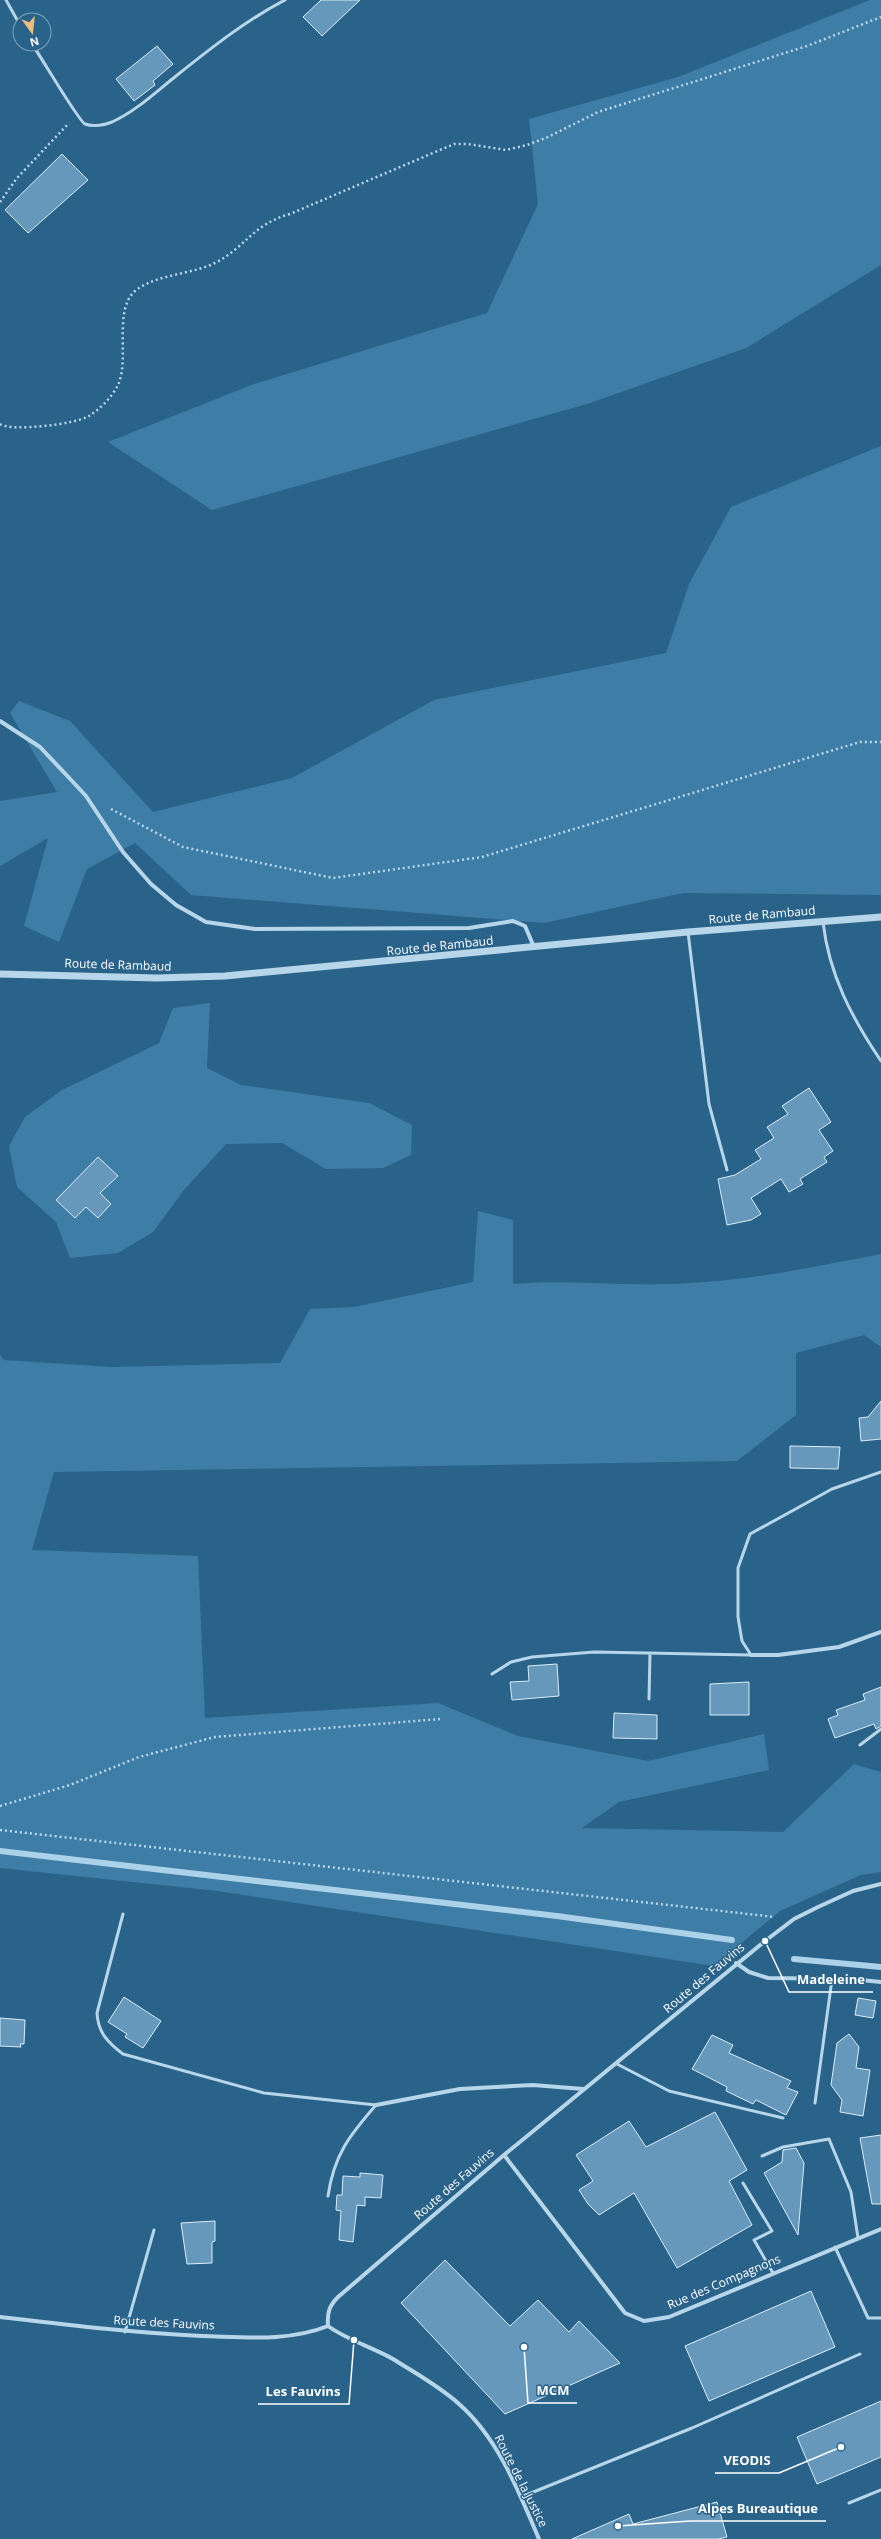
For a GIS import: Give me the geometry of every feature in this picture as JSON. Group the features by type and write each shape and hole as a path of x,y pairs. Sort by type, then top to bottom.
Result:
{"street":[{"path":"0,721 40,747 86,796 124,852 150,884 176,905 206,922 255,929 469,928 513,921 525,926 530,934 534,948"},
{"name":"Route de Rambaud","path":"0,974 157,978 225,976 534,948 688,932 823,920 881,917"},
{"path":"751,1655 778,1655 839,1646 881,1632"},
{"name":"Route des Fauvins","path":"0,2317 125,2332 256,2338 297,2335 328,2326 327,2316 330,2305 504,2155 584,2089 617,2064 736,1963 794,1919 853,1891 881,1884"},
{"path":"736,1963 749,1972 768,1978 832,1979 881,1982"},
{"path":"376,2105 460,2089 533,2085 584,2089"},
{"name":"Rue des Compagnons","path":"504,2155 625,2312 644,2321 669,2317 881,2229"},
{"name":"Route de la Justice","path":"328,2326 338,2334 378,2350 428,2381 459,2404 485,2433 521,2497 539,2539"}],"lane":[{"path":"6,0 13,12"},
{"path":"38,52 47,65 76,116 84,124 95,126 111,123 131,111 220,41 262,12 285,0"},
{"path":"823,920 826,942 838,983 850,1012 881,1061"},
{"path":"688,932 709,1104 727,1170"},
{"path":"751,1655 742,1641 738,1617 738,1568 750,1534 832,1489 881,1472"},
{"path":"492,1674 511,1662 532,1657 594,1652 751,1655"},
{"path":"649,1699 650,1653"},
{"path":"860,1745 881,1729"},
{"path":"123,1914 97,2013 98,2028 110,2044 122,2054 264,2093 376,2105"},
{"path":"815,2103 832,1979"},
{"path":"617,2064 669,2091 727,2107 783,2118"},
{"path":"328,2196 332,2171 348,2140 376,2105"},
{"path":"762,2156 783,2147 829,2139 851,2192 858,2238"},
{"path":"743,2184 772,2231 754,2240 772,2273"},
{"path":"125,2332 154,2230"},
{"path":"835,2247 868,2318 881,2318"},
{"path":"521,2497 692,2428 860,2354"},
{"path":"849,2503 881,2490"}],"path":[{"path":"0,424 11,427 60,424 89,416 106,402 123,371 124,316 128,301 135,292 154,282 194,272 216,262 236,249 259,227 274,218 290,214 454,144 468,144 506,150 526,145 548,137 598,112 807,46 881,17"},
{"path":"0,202 17,178 76,116"},
{"path":"86,796 184,847 333,878 482,857 860,742 881,742"},
{"path":"0,1806 70,1785 139,1758 215,1737 440,1719"},
{"path":"0,1830 794,1919"}],"shaded area":[{"path":"870,0 881,0 881,265 746,348 587,404 212,510 108,442 254,384 487,313 538,204 529,119 678,77"},
{"path":"881,446 881,895 683,893 544,923 191,895 135,843 87,869 59,942 24,926 48,838 0,866 0,801 57,792 10,713 19,701 70,721 153,812 292,778 434,700 666,653 689,584 731,507"},
{"path":"210,1003 207,1068 241,1085 369,1103 412,1125 411,1155 383,1168 326,1169 282,1143 226,1144 184,1190 153,1232 118,1253 70,1258 56,1222 17,1187 9,1146 25,1117 62,1090 159,1043 173,1008"},
{"path":"478,1211 513,1220 513,1284 551,1282 646,1284 719,1281 773,1274 881,1254 881,1347 864,1335 796,1353 796,1415 737,1461 54,1472 32,1550 198,1556 205,1718 438,1703 518,1736 648,1761 764,1734 769,1770 619,1802 582,1828 783,1832 854,1764 881,1772 881,1872 861,1875 780,1911 714,1966 218,1891 0,1868 0,1355 4,1360 112,1367 280,1363 310,1309 354,1307 473,1282"}],"building":[{"path":"321,0 360,0 322,36 303,17"},
{"path":"157,46 173,64 153,81 155,85 134,101 116,79"},
{"path":"62,154 88,180 28,233 5,210"},
{"path":"809,1088 831,1122 819,1130 833,1151 824,1157 827,1162 800,1179 803,1184 789,1192 781,1179 751,1198 761,1214 751,1220 727,1225 718,1179 735,1175 761,1159 755,1150 774,1138 767,1127 788,1114 782,1106"},
{"path":"98,1157 118,1176 100,1193 111,1204 98,1218 86,1207 75,1218 56,1200"},
{"path":"881,1401 881,1439 861,1441 859,1418 868,1417"},
{"path":"790,1446 840,1447 838,1469 790,1468"},
{"path":"557,1664 559,1696 512,1700 510,1682 529,1681 528,1666"},
{"path":"749,1682 749,1715 710,1715 710,1684"},
{"path":"881,1687 881,1726 876,1729 874,1724 835,1738 828,1719 838,1715 836,1710 865,1700 863,1694"},
{"path":"614,1713 657,1715 657,1739 613,1738"},
{"path":"124,1997 161,2021 143,2048 125,2037 127,2034 108,2022"},
{"path":"858,1998 876,2001 873,2018 855,2015"},
{"path":"0,2018 25,2020 24,2044 20,2044 21,2047 0,2046"},
{"path":"849,2034 859,2047 856,2068 870,2070 863,2116 840,2112 842,2100 831,2085 837,2043"},
{"path":"712,2035 733,2045 729,2053 791,2081 787,2088 798,2092 786,2115 756,2100 753,2104 726,2091 727,2087 692,2069"},
{"path":"715,2112 747,2170 729,2181 752,2225 677,2268 634,2193 599,2215 588,2204 579,2190 593,2181 576,2155 629,2121 646,2147"},
{"path":"881,2135 881,2204 872,2204 860,2138"},
{"path":"796,2148 804,2163 798,2235 764,2173 782,2162 783,2150"},
{"path":"360,2173 383,2175 381,2198 365,2197 365,2206 357,2205 353,2242 339,2240 341,2211 336,2210 337,2195 342,2195 343,2176 360,2177"},
{"path":"215,2221 215,2241 212,2242 212,2263 187,2264 181,2223"},
{"path":"445,2260 510,2326 538,2300 569,2332 579,2321 620,2363 505,2414 401,2303"},
{"path":"811,2291 835,2347 709,2401 685,2346"},
{"path":"881,2401 881,2457 817,2484 797,2437"},
{"path":"717,2502 727,2537 718,2539 572,2539 629,2514 633,2524"}],"waterway":[{"path":"0,1851 557,1916 732,1940"},
{"path":"794,1959 881,1967"}],"place":[{"name":"Madeleine","path":"765,1941"},
{"name":"Les Fauvins","path":"354,2340"},
{"name":"MCM","path":"524,2347"},
{"name":"VEODIS","path":"841,2447"},
{"name":"Alpes Bureautique","path":"618,2526"}]}
